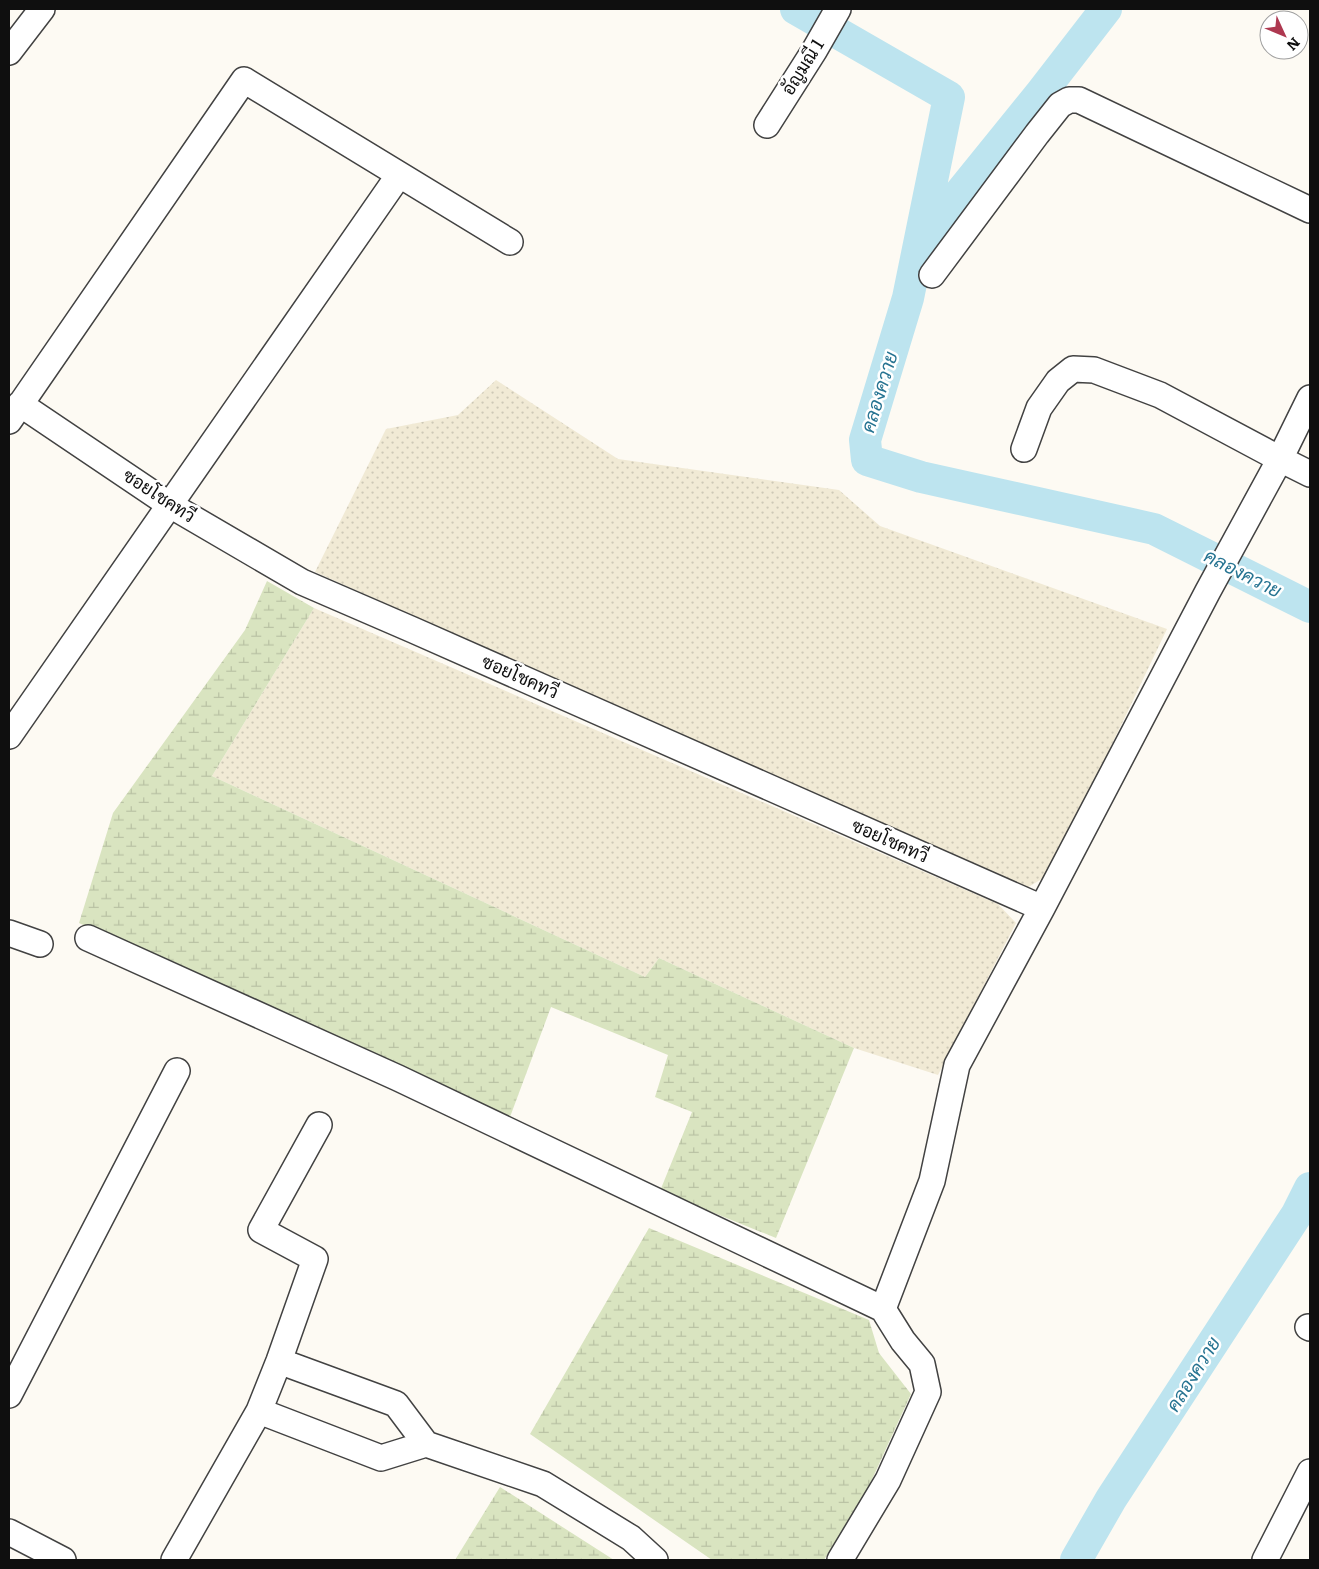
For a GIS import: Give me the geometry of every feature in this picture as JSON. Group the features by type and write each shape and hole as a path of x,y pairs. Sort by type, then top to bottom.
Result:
{"street":[{"path":"9,52 42,9"},
{"name":"อัญมณี 1","path":"767,125 838,9"},
{"path":"14,413 244,80 510,242"},
{"path":"932,275 1037,134 1060,106 1069,100 1080,100 1310,210"},
{"path":"9,736 399,175"},
{"path":"1024,449 1039,408 1058,381 1073,369 1094,370 1160,395 1310,474"},
{"path":"882,1309 932,1181 957,1065 1280,459 1310,398"},
{"name":"ซอยโชคทวี","path":"14,413 302,582 1042,908"},
{"path":"9,933 40,944"},
{"path":"88,938 398,1078 882,1309 903,1341 922,1364 928,1392 888,1480 840,1560"},
{"path":"9,1395 177,1071"},
{"path":"174,1560 259,1411 279,1361 315,1258 261,1230 319,1125"},
{"path":"279,1361 396,1404 426,1444 543,1484 631,1538 655,1560"},
{"path":"259,1411 381,1458 426,1444"},
{"path":"1264,1560 1310,1472"},
{"path":"9,1532 63,1560"}],"shaded area":[{"path":"496,380 618,459 839,490 880,526 1167,629 1050,874 1025,889 315,572 386,429 458,415"},
{"path":"314,608 998,904 1016,923 938,1075 854,1048 659,958 645,977 212,776"}],"green space":[{"path":"267,581 314,608 212,776 645,977 659,958 854,1048 776,1238 660,1191 692,1112 655,1097 668,1055 551,1007 510,1117 79,923 113,813 245,630"},
{"path":"649,1228 869,1320 879,1353 911,1394 869,1486 824,1560 712,1560 530,1434"},
{"path":"500,1487 614,1560 455,1560"}],"waterway":[{"name":"คลองควาย","path":"796,9 949,97 908,298 865,440 867,460 921,477 1154,529 1310,607"},
{"path":"922,240 1106,9"},
{"name":"คลองควาย","path":"1076,1560 1111,1499 1297,1214 1310,1188"}]}
